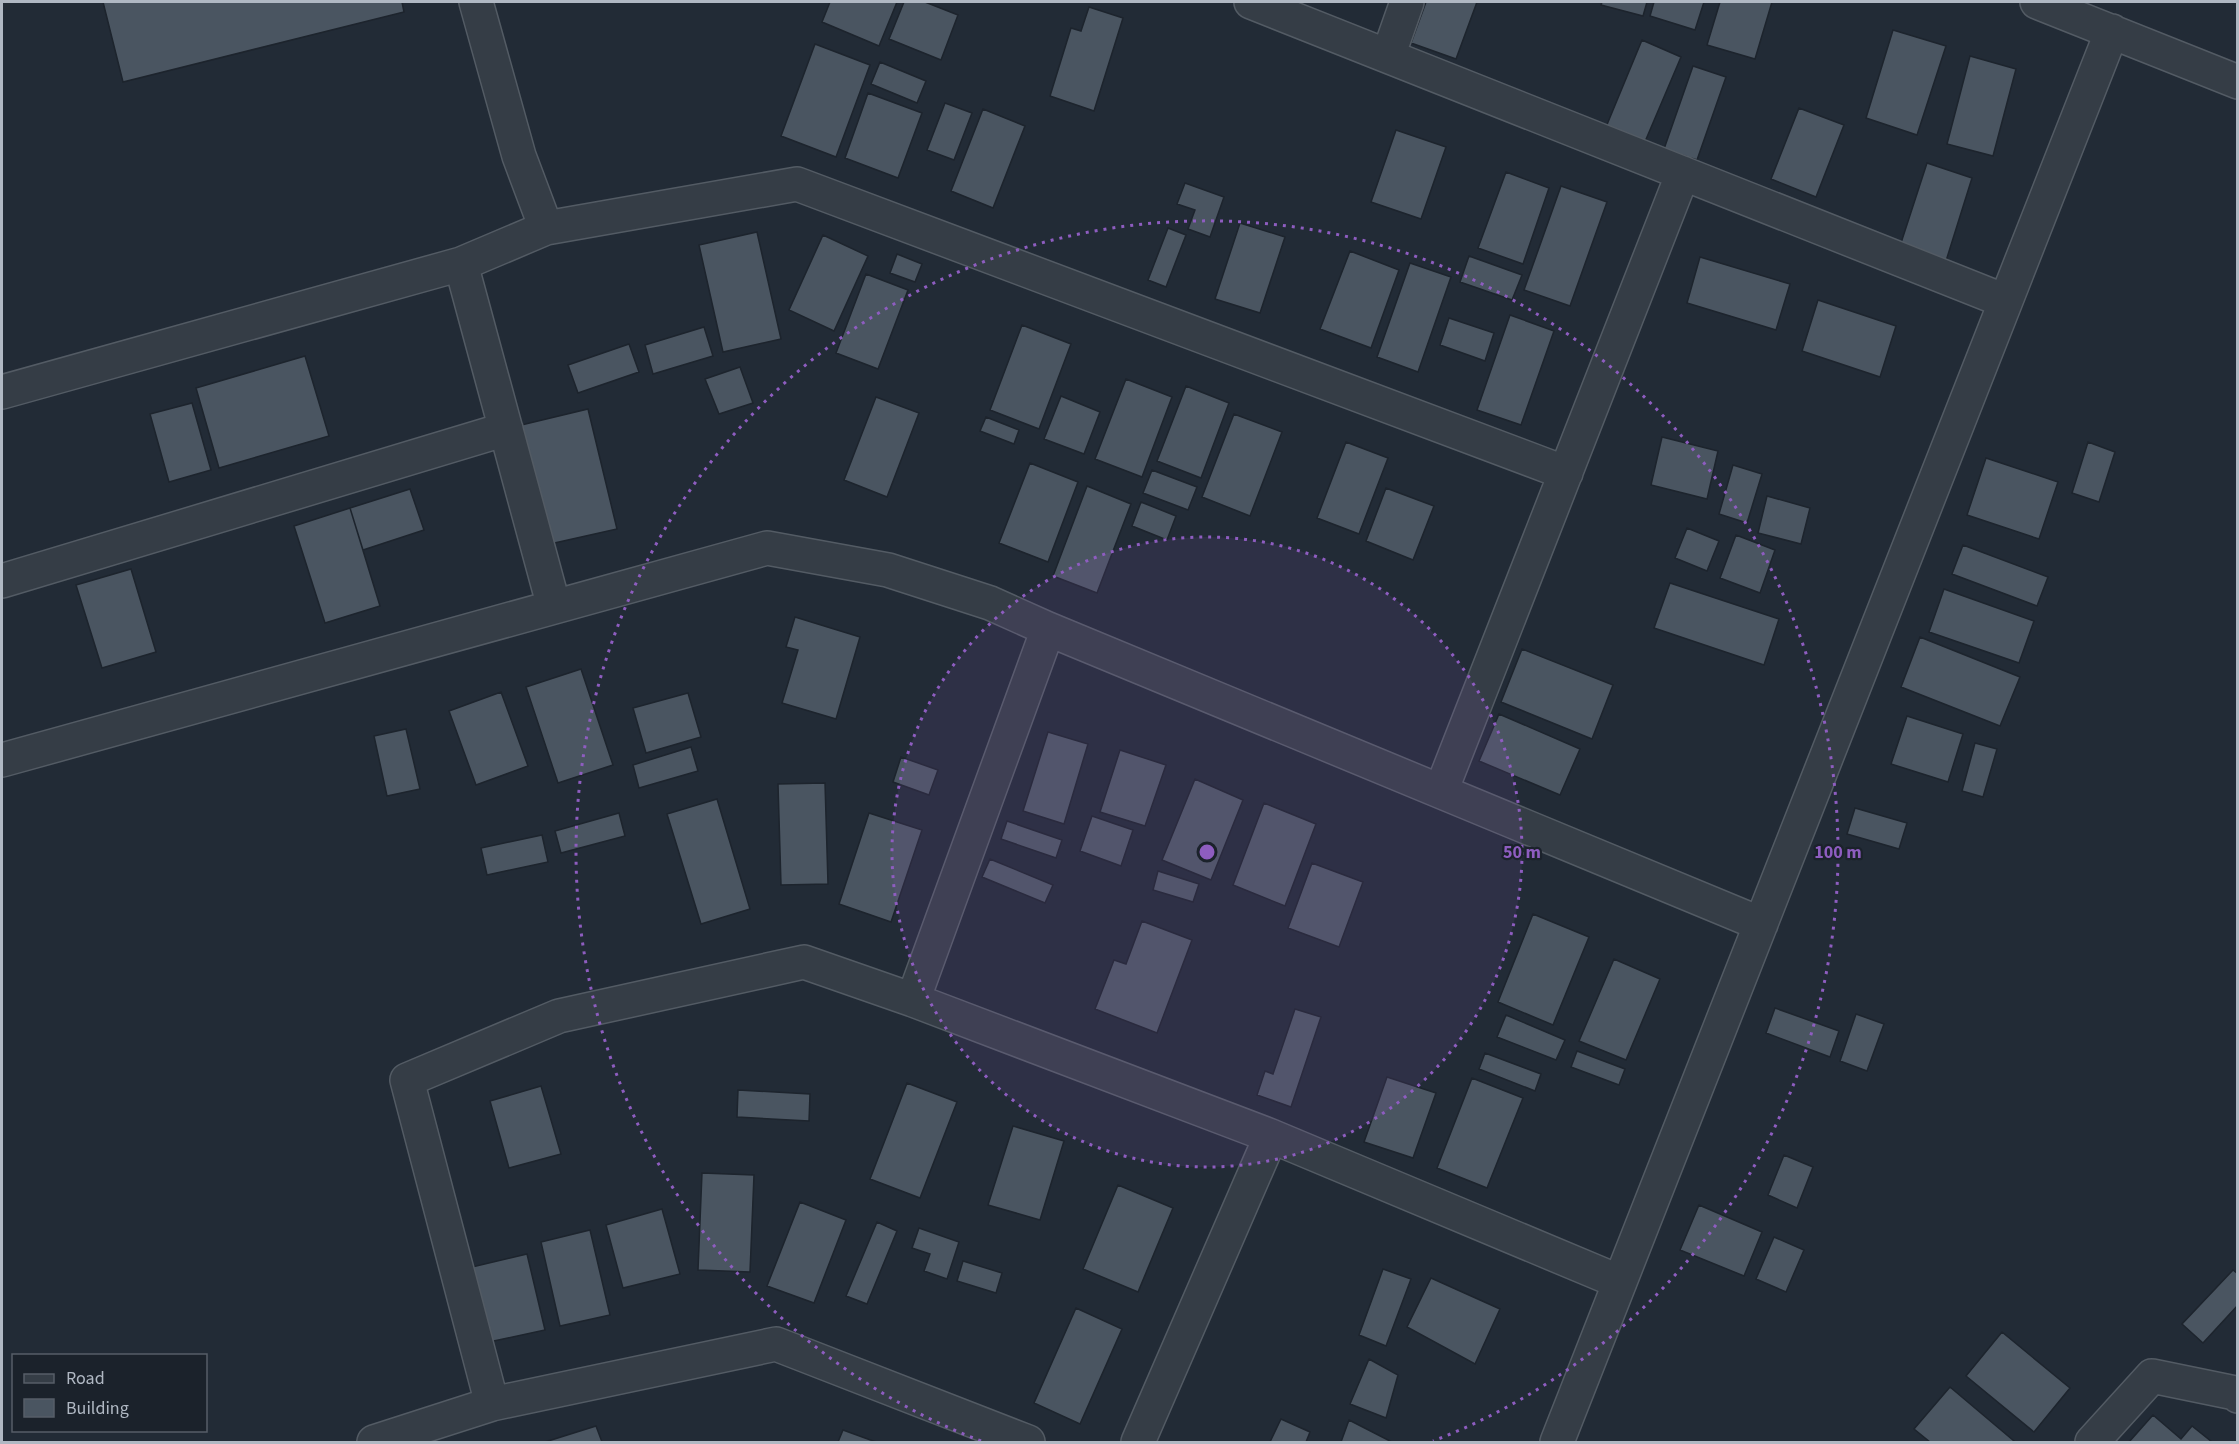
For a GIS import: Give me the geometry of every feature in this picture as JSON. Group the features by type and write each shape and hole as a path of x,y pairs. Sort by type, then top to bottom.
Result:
{"street":[{"path":"476,2 519,156 546,228"},
{"path":"1251,2 2005,301"},
{"path":"1388,56 1407,2"},
{"path":"2037,2 2238,82"},
{"path":"1557,1443 2112,31"},
{"path":"1441,790 1683,173"},
{"path":"2,392 461,264 546,228 797,184 1566,473"},
{"path":"461,264 554,607"},
{"path":"2,581 506,429"},
{"path":"2,760 768,548 888,570 990,603 1761,924"},
{"path":"913,1000 1048,629"},
{"path":"492,1404 407,1080 559,1016 804,962 913,1000 1271,1136 1620,1282"},
{"path":"1138,1443 1271,1136"},
{"path":"374,1443 492,1404 776,1344 1028,1443"},
{"path":"2092,1443 2152,1376 2235,1393 2238,1396"}],"building":[{"path":"103,2 402,2 404,12 123,82"},
{"path":"830,2 897,2 879,46 822,22"},
{"path":"904,2 925,2 958,15 941,60 889,39"},
{"path":"1426,2 1477,2 1456,59 1411,43"},
{"path":"1602,2 1647,2 1643,16 1601,5"},
{"path":"1654,2 1704,2 1695,30 1650,16"},
{"path":"1720,2 1772,2 1755,59 1707,45"},
{"path":"1089,7 1123,18 1094,111 1050,96 1071,28 1081,31"},
{"path":"1893,30 1946,46 1917,135 1866,118"},
{"path":"1642,40 1681,57 1644,144 1606,127"},
{"path":"815,44 870,65 836,157 781,136"},
{"path":"1970,56 2016,69 1993,156 1947,144"},
{"path":"880,62 926,81 917,103 871,84"},
{"path":"1693,66 1726,77 1697,160 1664,149"},
{"path":"868,93 922,113 898,178 845,158"},
{"path":"945,103 972,113 954,160 927,150"},
{"path":"1799,108 1844,125 1816,197 1771,179"},
{"path":"983,109 1025,126 993,208 951,191"},
{"path":"1396,130 1446,147 1421,219 1371,202"},
{"path":"1927,163 1972,178 1946,261 1900,246"},
{"path":"1506,172 1549,188 1523,264 1478,248"},
{"path":"1185,183 1224,197 1210,237 1188,229 1195,210 1177,204"},
{"path":"1561,186 1607,202 1570,306 1524,290"},
{"path":"1240,223 1285,237 1260,313 1215,299"},
{"path":"1168,228 1186,235 1166,287 1148,280"},
{"path":"757,232 781,339 723,352 699,245"},
{"path":"823,235 868,256 834,331 789,310"},
{"path":"1350,251 1399,270 1371,348 1320,329"},
{"path":"897,254 922,264 915,282 890,273"},
{"path":"1469,256 1522,275 1512,300 1460,282"},
{"path":"1700,257 1790,284 1776,330 1687,303"},
{"path":"1410,263 1451,277 1418,372 1377,357"},
{"path":"866,274 908,290 878,369 836,353"},
{"path":"1818,300 1896,326 1880,377 1802,351"},
{"path":"1510,315 1554,331 1521,425 1477,410"},
{"path":"1449,318 1494,333 1485,361 1440,345"},
{"path":"1022,325 1071,344 1039,429 990,410"},
{"path":"704,327 713,356 653,374 645,345"},
{"path":"629,344 639,372 578,393 568,365"},
{"path":"305,356 329,436 219,468 196,388"},
{"path":"740,367 753,403 719,414 705,379"},
{"path":"1126,379 1172,397 1142,477 1095,459"},
{"path":"1186,386 1229,403 1201,478 1157,461"},
{"path":"1061,396 1100,412 1084,454 1044,439"},
{"path":"876,397 919,413 887,497 844,480"},
{"path":"192,403 211,470 169,482 150,414"},
{"path":"588,409 617,529 541,546 513,427"},
{"path":"1234,414 1282,432 1250,516 1202,497"},
{"path":"986,417 1019,430 1014,444 980,431"},
{"path":"1662,437 1718,451 1707,499 1651,485"},
{"path":"1346,442 1388,458 1359,534 1317,518"},
{"path":"2088,442 2115,452 2099,502 2072,493"},
{"path":"1986,458 2058,482 2039,539 1967,515"},
{"path":"1030,463 1078,482 1048,562 999,543"},
{"path":"1733,465 1762,474 1747,523 1719,514"},
{"path":"1152,470 1197,487 1188,510 1143,493"},
{"path":"1087,486 1131,504 1097,593 1053,576"},
{"path":"1386,488 1434,506 1413,560 1366,541"},
{"path":"410,489 424,530 363,550 350,508"},
{"path":"1767,496 1810,508 1801,544 1758,533"},
{"path":"1141,502 1176,516 1167,540 1132,526"},
{"path":"350,508 380,606 325,623 294,526"},
{"path":"1687,528 1719,541 1707,571 1675,558"},
{"path":"1736,535 1775,550 1760,593 1720,578"},
{"path":"1963,545 2048,577 2037,606 1952,574"},
{"path":"131,569 156,652 102,668 76,585"},
{"path":"1670,583 1779,619 1764,665 1654,628"},
{"path":"1944,589 2034,621 2019,663 1929,632"},
{"path":"795,617 860,637 836,719 782,703 798,650 786,647"},
{"path":"1920,637 2020,677 2000,726 1901,687"},
{"path":"1522,649 1613,685 1592,739 1501,702"},
{"path":"581,669 613,765 558,783 526,687"},
{"path":"501,692 528,766 476,785 449,711"},
{"path":"688,693 701,737 646,753 633,708"},
{"path":"1499,714 1580,749 1560,795 1479,761"},
{"path":"1907,716 1963,734 1948,782 1891,764"},
{"path":"406,729 420,789 387,796 374,736"},
{"path":"1048,732 1088,744 1064,824 1023,811"},
{"path":"1975,743 1997,749 1983,797 1962,791"},
{"path":"691,747 698,771 639,788 633,765"},
{"path":"1120,750 1166,765 1145,826 1100,812"},
{"path":"901,757 938,770 929,795 893,782"},
{"path":"1195,779 1243,800 1211,880 1162,860"},
{"path":"825,783 828,884 781,885 778,784"},
{"path":"717,799 750,909 701,924 667,814"},
{"path":"1264,803 1316,824 1285,906 1233,885"},
{"path":"1855,808 1907,823 1899,849 1847,834"},
{"path":"619,813 625,836 561,853 555,831"},
{"path":"869,813 922,830 891,922 839,904"},
{"path":"1092,816 1133,830 1121,866 1080,851"},
{"path":"1007,821 1062,840 1056,858 1001,839"},
{"path":"542,835 548,862 487,875 481,848"},
{"path":"990,859 1053,885 1045,903 982,877"},
{"path":"1312,863 1363,882 1339,947 1288,928"},
{"path":"1158,871 1199,884 1193,902 1153,890"},
{"path":"1533,914 1589,937 1553,1025 1498,1002"},
{"path":"1142,921 1192,940 1157,1033 1095,1009 1114,960 1126,964"},
{"path":"1614,959 1660,979 1626,1060 1579,1041"},
{"path":"1775,1008 1839,1031 1830,1057 1766,1033"},
{"path":"1295,1009 1321,1017 1291,1107 1257,1095 1265,1071 1273,1074"},
{"path":"1856,1014 1884,1024 1867,1071 1840,1061"},
{"path":"1506,1015 1565,1040 1556,1060 1497,1037"},
{"path":"1577,1051 1625,1069 1619,1085 1571,1067"},
{"path":"1485,1053 1541,1074 1535,1091 1479,1069"},
{"path":"1387,1077 1436,1093 1413,1158 1364,1142"},
{"path":"1472,1078 1523,1098 1487,1188 1437,1168"},
{"path":"907,1083 957,1102 920,1198 870,1179"},
{"path":"541,1086 561,1154 509,1168 490,1101"},
{"path":"738,1090 810,1094 809,1121 737,1117"},
{"path":"1013,1126 1064,1141 1040,1220 988,1205"},
{"path":"1784,1155 1813,1167 1797,1208 1768,1195"},
{"path":"702,1173 754,1175 750,1272 698,1270"},
{"path":"1118,1185 1173,1208 1138,1292 1083,1269"},
{"path":"800,1202 846,1220 814,1303 767,1286"},
{"path":"1699,1205 1762,1232 1744,1276 1680,1250"},
{"path":"662,1209 680,1274 623,1288 606,1225"},
{"path":"877,1222 897,1231 867,1304 846,1296"},
{"path":"919,1228 959,1242 947,1279 924,1271 930,1254 912,1248"},
{"path":"590,1230 610,1315 560,1326 541,1242"},
{"path":"1774,1237 1804,1250 1786,1292 1756,1279"},
{"path":"527,1254 545,1330 489,1342 472,1267"},
{"path":"963,1261 1002,1273 996,1293 957,1281"},
{"path":"1383,1269 1411,1279 1386,1346 1359,1335"},
{"path":"2233,1270 2238,1274 2238,1305 2203,1343 2182,1324"},
{"path":"1431,1278 1500,1309 1475,1364 1407,1327"},
{"path":"1076,1308 1122,1329 1080,1424 1034,1403"},
{"path":"2002,1332 2070,1388 2034,1432 1966,1376"},
{"path":"1369,1359 1398,1375 1386,1418 1350,1404"},
{"path":"1950,1387 2014,1441 1930,1442 1914,1429"},
{"path":"2153,1415 2181,1439 2192,1426 2212,1442 2129,1442"},
{"path":"1281,1419 1310,1432 1306,1442 1270,1442"},
{"path":"1349,1420 1390,1441 1341,1442"},
{"path":"596,1426 602,1442 545,1442"},
{"path":"843,1430 876,1442 838,1442"}]}
